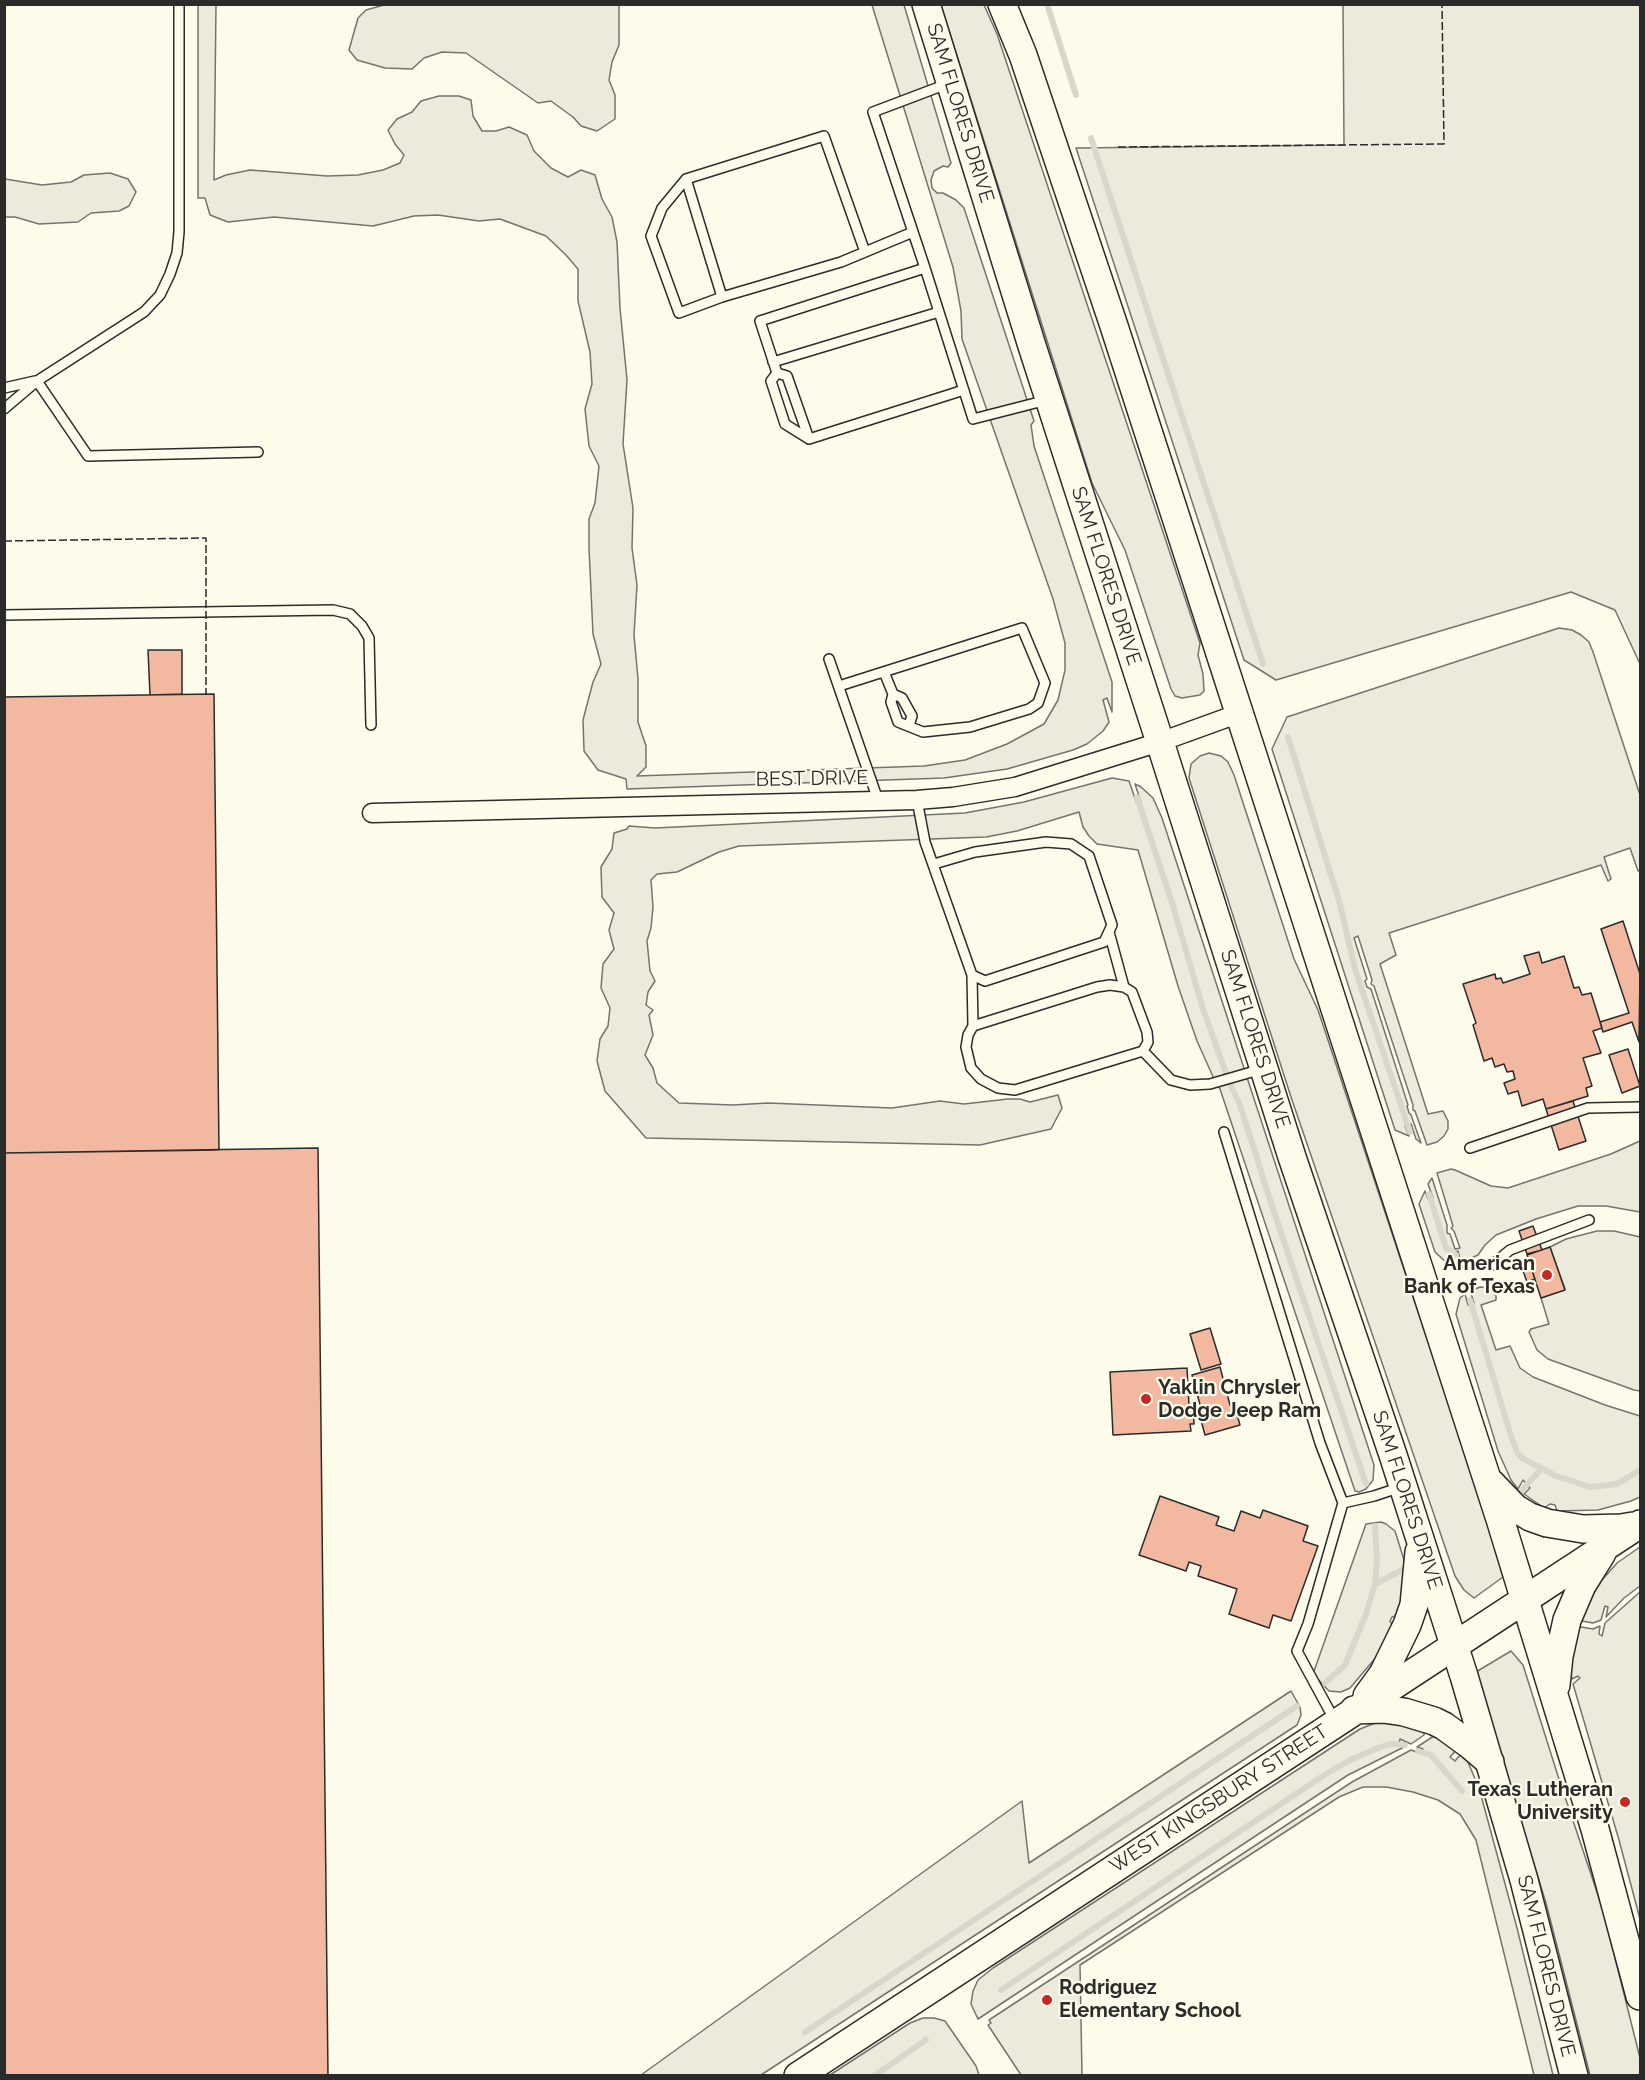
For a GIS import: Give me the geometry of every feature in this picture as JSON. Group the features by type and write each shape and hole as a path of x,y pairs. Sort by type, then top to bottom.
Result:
{"main road":[{"name":"SAM FLORES DRIVE","path":"926,4 1049,399 1292,1157 1455,1646 1524,1880 1574,2076"},
{"path":"1002,4 1023,55 1107,304 1485,1474 1595,1829 1641,1996"},
{"path":"1485,1474 1515,1508 1547,1523 1583,1529 1621,1528 1640,1524"},
{"name":"WEST KINGSBURY STREET","path":"798,2076 1640,1524"},
{"path":"1345,1716 1383,1674 1407,1625 1414,1605 1418,1582 1419,1536"},
{"path":"1556,1701 1559,1656 1567,1620 1582,1585 1607,1546"},
{"path":"1345,1716 1383,1709 1422,1716 1444,1726 1470,1744 1490,1762"}],"street":[{"name":"BEST DRIVE","path":"372,813 878,800 916,801 1015,788 1160,742 1240,713"}],"lane":[{"path":"4,409 38,381 144,312 160,295 170,274 177,253 179,232 179,4"},
{"path":"951,83 873,112 973,418 1049,399"},
{"path":"865,252 824,136 686,179 662,208 651,237 678,313 722,297 841,262 865,252 913,232"},
{"path":"686,179 722,297"},
{"path":"777,373 760,321 925,268"},
{"path":"773,362 939,312"},
{"path":"777,373 771,381 785,424 809,439 964,390"},
{"path":"777,373 788,376 809,439"},
{"path":"4,388 38,381"},
{"path":"38,381 88,456 258,452"},
{"path":"4,615 333,610 350,614 362,626 369,638 371,725"},
{"path":"839,686 1022,628 1045,682 1038,703 1029,709 970,728 923,732 909,725 912,716 902,698 893,694 884,672"},
{"path":"829,659 878,800"},
{"path":"916,801 925,842 972,975 973,1026 968,1035 966,1047 971,1068 981,1079 998,1088 1015,1090 1143,1051 1148,1042 1144,1020 1132,992 1124,987 1110,985 1097,987 973,1026"},
{"path":"934,864 975,852 1046,842 1071,844 1089,856 1112,925 1104,942 985,981 972,975"},
{"path":"1109,932 1124,987"},
{"path":"1143,1051 1171,1080 1190,1085 1210,1084 1264,1068"},
{"path":"1470,1148 1588,1108 1641,1107"},
{"path":"1224,1132 1320,1443 1343,1503 1308,1624 1297,1651 1345,1716"},
{"path":"1492,1265 1510,1250 1589,1220"},
{"path":"1343,1503 1403,1486"}],"shaded area":[{"path":"198,5 216,5 214,180 250,170 327,176 358,175 383,170 400,163 404,155 388,130 397,119 412,112 421,101 439,96 459,96 471,100 473,116 482,131 496,131 509,127 527,135 534,151 551,168 568,177 581,170 595,175 602,199 612,217 617,242 627,380 623,444 633,508 632,548 637,585 634,635 638,679 638,722 646,746 646,767 637,776 924,766 965,760 1007,744 1044,724 1058,700 1065,670 1065,643 1053,599 962,339 961,311 953,267 872,5 904,5 951,163 948,167 943,166 934,171 931,180 932,188 937,193 943,193 956,200 964,208 1034,421 1031,425 1034,446 1112,682 1112,712 1107,698 1103,700 1109,722 1103,731 1087,744 1073,750 1007,769 944,778 627,789 626,779 598,770 584,751 583,720 593,682 601,664 593,634 589,548 589,519 595,503 599,466 589,446 585,409 592,384 590,352 578,301 578,269 546,236 500,219 479,221 438,215 414,216 373,226 274,217 228,222 210,215 205,198 198,198"},
{"path":"384,5 619,5 619,45 612,62 609,80 615,95 615,119 597,131 581,126 551,101 538,103 466,53 442,52 424,58 412,69 385,68 357,60 349,50 358,18 366,10"},
{"path":"941,5 984,5 997,34 1200,643 1198,655 1203,674 1204,691 1200,695 1182,698 1175,696 1171,689 1125,550 1092,483"},
{"path":"1343,5 1640,5 1640,664 1615,610 1571,592 1276,680 1244,660 1076,148 1344,145"},
{"path":"110,173 128,179 136,192 129,206 119,211 91,213 78,222 39,224 15,217 5,217 5,179 42,185 71,182 84,175"},
{"path":"1559,628 1572,630 1581,635 1589,642 1593,652 1640,795 1640,870 1638,871 1630,848 1604,857 1611,879 1608,881 1601,865 1389,933 1396,955 1380,964 1428,1114 1443,1111 1448,1121 1448,1129 1444,1136 1437,1142 1427,1145 1413,1110 1374,986 1371,984 1372,980 1358,936 1354,938 1367,979 1365,981 1367,987 1371,989 1409,1113 1421,1143 1416,1139 1411,1124 1405,1126 1409,1136 1395,1130 1272,749 1287,717"},
{"path":"1209,753 1221,756 1228,762 1234,775 1294,959 1318,1010 1484,1511 1503,1577 1474,1598 1464,1590 1455,1576 1291,1097 1189,778 1191,764 1200,756"},
{"path":"1112,778 1129,781 1137,804 1141,802 1135,784 1141,787 1153,798 1162,818 1374,1465 1373,1480 1366,1489 1359,1492 1355,1491 1220,1089 1197,1041 1178,986 1138,850 1097,844 1083,827 1079,812 1017,831 986,837 739,846 719,852 677,872 657,874 651,880 653,907 647,941 650,971 655,981 648,992 646,1005 653,1010 649,1015 653,1035 645,1055 653,1068 657,1083 679,1103 733,1105 768,1103 892,1108 940,1101 964,1104 1020,1099 1030,1102 1058,1095 1062,1108 1051,1129 980,1145 646,1138 605,1091 597,1061 600,1039 608,1026 610,1008 601,988 603,964 614,949 609,930 614,913 602,897 601,867 612,849 614,833 627,829 629,826 655,828 965,813 1024,802"},
{"path":"1640,1141 1640,1212 1606,1206 1578,1206 1496,1235 1478,1255 1461,1263 1458,1251 1452,1253 1456,1264 1448,1264 1435,1252 1419,1204 1425,1191 1428,1199 1433,1198 1428,1184 1432,1178 1447,1225 1447,1233 1450,1234 1455,1249 1460,1248 1451,1228 1453,1226 1437,1173 1451,1169 1491,1186 1508,1188 1611,1154"},
{"path":"1597,1231 1614,1231 1640,1237 1640,1391 1548,1359 1537,1350 1529,1332 1531,1329 1549,1324 1541,1298 1565,1289 1550,1247 1566,1239"},
{"path":"1480,1287 1489,1288 1496,1296 1496,1300 1481,1305 1496,1350 1510,1346 1520,1368 1533,1377 1640,1416 1640,1497 1598,1510 1557,1511 1555,1505 1550,1504 1544,1508 1524,1494 1530,1488 1523,1480 1518,1489 1511,1480 1498,1451 1456,1314 1460,1298 1465,1294 1468,1305 1474,1303 1470,1291"},
{"path":"1381,1522 1395,1531 1405,1563 1404,1592 1398,1615 1392,1617 1390,1621 1393,1626 1378,1655 1350,1688 1341,1692 1329,1691 1313,1674 1366,1524"},
{"path":"1640,1547 1640,1586 1624,1598 1606,1617 1608,1607 1605,1606 1601,1620 1593,1623 1582,1621 1579,1617 1602,1580 1617,1563"},
{"name":"Texas Lutheran University","path":"1640,1592 1640,1919 1573,1684 1580,1678 1578,1676 1572,1679 1570,1668 1575,1629 1581,1627 1593,1629 1600,1626 1599,1634 1602,1636 1605,1623"},
{"path":"1511,1651 1523,1665 1603,1910 1640,2058 1640,2075 1590,2075 1546,1903 1476,1677 1476,1672"},
{"path":"1291,1691 1300,1707 1301,1715 1297,1725 761,2075 641,2075 1022,1801 1029,1863"},
{"path":"1390,1721 1424,1728 1424,1735 1411,1744 1400,1739 1399,1744 1404,1747 1348,1775 978,2019 971,2004 973,1991 978,1980 993,1968 1360,1729 1375,1723"},
{"path":"1437,1734 1457,1749 1450,1757 1455,1761 1461,1754 1467,1760 1479,1788 1517,1928 1553,2075 1534,2075 1476,1840 1460,1814 1438,1800 1413,1792 1386,1787 1363,1787 1339,1797 1080,1965 1082,2075 1021,2075 988,2025 991,2023 989,2020 1352,1782 1411,1750 1422,1754 1423,1749 1417,1747"},
{"path":"923,2018 945,2021 976,2066 979,2075 830,2075 910,2023"}],"building":[{"path":"148,650 182,650 182,694 150,695"},
{"path":"214,694 219,1150 4,1153 4,697"},
{"path":"1623,921 1640,974 1639,1042 1632,1022 1603,1032 1600,1022 1629,1013 1601,929"},
{"path":"1539,952 1542,963 1564,956 1574,988 1579,987 1582,995 1591,993 1602,1028 1593,1031 1601,1053 1583,1058 1592,1086 1586,1088 1588,1096 1546,1109 1543,1099 1522,1106 1518,1091 1508,1094 1504,1083 1515,1079 1513,1071 1507,1072 1504,1064 1495,1067 1492,1058 1484,1061 1473,1025 1476,1023 1463,984 1495,974 1496,979 1501,978 1503,983 1530,974 1524,956"},
{"path":"1628,1049 1640,1086 1622,1093 1609,1055"},
{"path":"1573,1101 1586,1141 1559,1150 1546,1109"},
{"path":"318,1148 328,2076 4,2076 4,1153"},
{"path":"1533,1226 1542,1250 1527,1254 1519,1231"},
{"name":"American Bank of Texas","path":"1550,1247 1565,1290 1541,1298 1527,1255"},
{"path":"1529,1262 1535,1279 1527,1282 1521,1265"},
{"path":"1210,1328 1221,1364 1201,1370 1190,1334"},
{"path":"1220,1367 1230,1405 1234,1404 1240,1425 1205,1435 1199,1413 1202,1412 1192,1375"},
{"path":"1187,1368 1189,1405 1193,1404 1194,1424 1190,1424 1191,1431 1113,1435 1110,1372"},
{"path":"1160,1496 1219,1517 1216,1525 1234,1531 1241,1511 1260,1518 1263,1510 1308,1526 1303,1541 1318,1546 1291,1621 1273,1615 1269,1628 1229,1614 1237,1589 1198,1576 1201,1566 1189,1562 1186,1571 1139,1555"}],"waterway":[{"path":"1047,4 1076,95"},
{"path":"1091,138 1263,664"},
{"path":"1288,737 1340,904 1355,969 1410,1132"},
{"path":"1137,797 1173,906 1203,1009 1240,1105 1366,1484"},
{"path":"1429,1194 1446,1248 1456,1255"},
{"path":"1470,1300 1511,1436 1522,1458 1556,1476 1590,1487 1617,1484 1640,1470"},
{"path":"1522,1490 1541,1469"},
{"path":"1325,1683 1345,1665 1366,1614 1375,1584 1377,1560 1375,1526"},
{"path":"1375,1584 1402,1570"},
{"path":"805,2032 1297,1706"},
{"path":"1001,1990 1326,1774 1378,1748 1390,1744 1405,1745"},
{"path":"1418,1751 1431,1755 1462,1791"},
{"path":"874,2076 926,2040"}],"fence":[{"path":"1118,147 1444,144 1442,4"},
{"path":"4,541 206,538 206,695"}],"place":[{"name":"American Bank of Texas","path":"1547,1275"},
{"name":"Yaklin Chrysler Dodge Jeep Ram","path":"1146,1399"},
{"name":"Texas Lutheran University","path":"1625,1802"},
{"name":"Rodriguez Elementary School","path":"1047,2000"}]}
